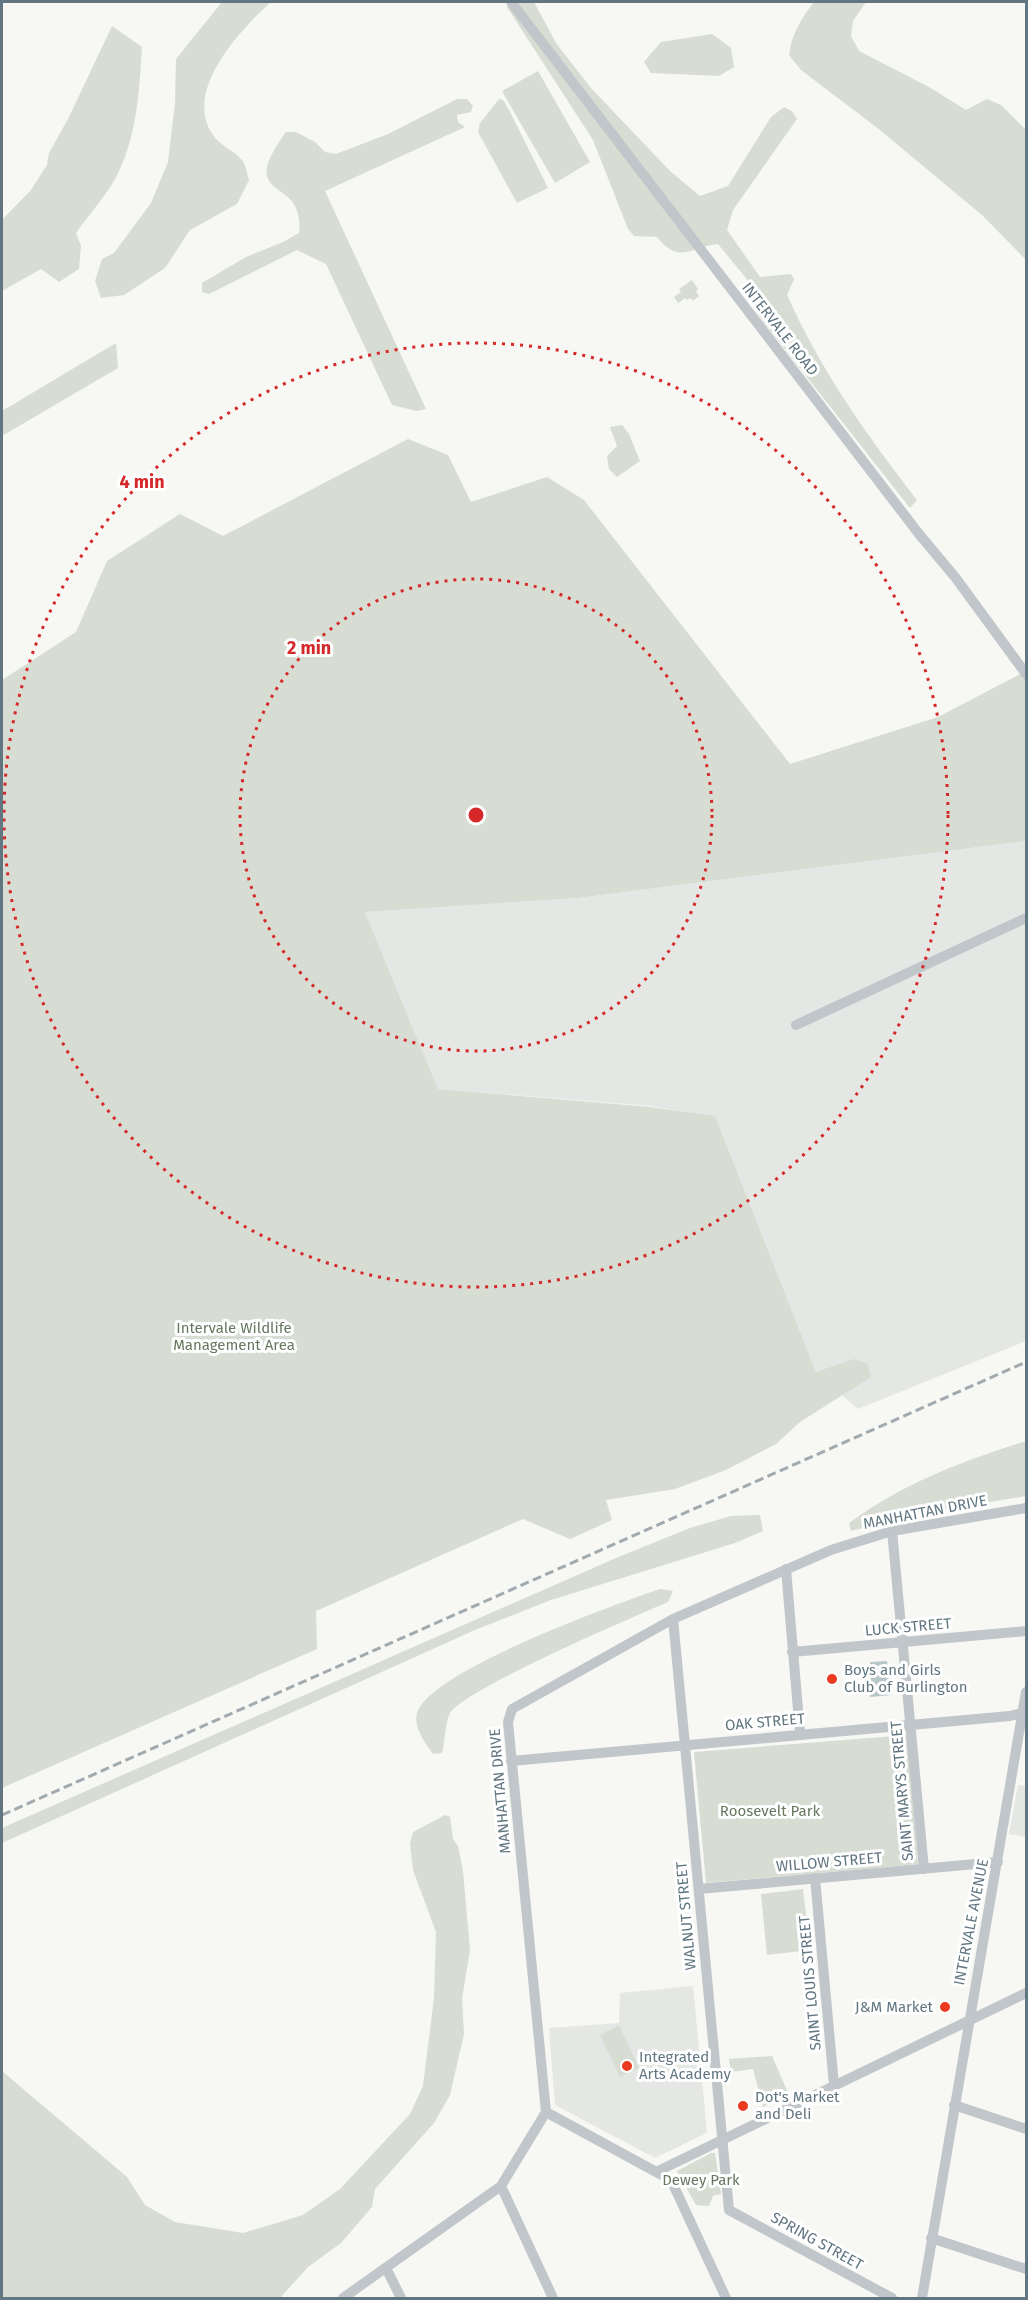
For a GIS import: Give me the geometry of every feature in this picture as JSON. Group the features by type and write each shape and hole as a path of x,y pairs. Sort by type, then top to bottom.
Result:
{"street":[{"name":"INTERVALE ROAD","path":"511,2 919,534 962,586 1026,674"},
{"path":"796,1025 1026,918"},
{"name":"MANHATTAN DRIVE","path":"546,2112 511,1761 509,1712 515,1706 673,1619 839,1547 892,1531 1026,1508"},
{"name":"SAINT MARYS STREET","path":"892,1531 924,1869"},
{"path":"786,1569 800,1733"},
{"name":"WALNUT STREET","path":"673,1619 729,2210"},
{"name":"LUCK STREET","path":"792,1652 1026,1630"},
{"name":"INTERVALE AVENUE","path":"922,2298 1026,1692"},
{"name":"OAK STREET","path":"511,1761 1024,1713"},
{"name":"WILLOW STREET","path":"699,1889 998,1862"},
{"name":"SAINT LOUIS STREET","path":"815,1878 834,2085"},
{"path":"656,2172 1026,1994"},
{"path":"954,2105 1026,2129"},
{"path":"343,2298 501,2187 546,2112 671,2180 726,2298"},
{"path":"501,2187 553,2298"},
{"name":"SPRING STREET","path":"729,2210 892,2298"},
{"path":"931,2238 1026,2269"},
{"path":"386,2268 400,2298"}],"shaded area":[{"path":"1026,841 1026,1341 858,1409 816,1372 715,1117 651,1106 438,1089 365,912 578,898"},
{"path":"887,1661 892,1695 870,1697 870,1662"},
{"path":"1018,1785 1026,1786 1026,1837 1009,1834"},
{"name":"Integrated Arts Academy","path":"693,1986 707,2133 655,2158 555,2105 549,2028 619,2023 620,1993"}],"green space":[{"path":"222,2 271,2 231,44 210,81 205,99 205,118 213,135 243,161 249,180 237,204 190,230 165,268 124,295 101,298 95,281 102,259 114,253 151,203 168,162 175,103 176,59"},
{"path":"511,2 534,2 556,43 591,88 670,171 700,196 728,186 771,117 784,107 792,111 797,119 733,210 727,230 760,277 791,274 794,279 787,295 800,323 846,401 917,500 910,508 758,315 746,296 750,283 718,244 679,252 672,250 657,237 634,236 628,229 593,140 507,7"},
{"path":"814,2 866,2 853,21 851,36 859,51 929,87 966,110 987,99 1001,105 1026,130 1026,260 983,216 880,130 801,70 789,55 790,47 798,27"},
{"path":"112,26 142,47 136,116 128,149 114,181 76,233 81,246 79,269 59,282 41,269 2,291 2,220 31,190 47,165 49,153 68,119"},
{"path":"712,34 731,48 734,67 719,76 651,73 644,62 661,42"},
{"path":"538,71 590,162 555,183 502,91"},
{"path":"457,99 467,99 473,106 471,112 457,115 458,122 465,127 325,191 426,409 417,411 392,405 326,264 297,250 209,294 202,292 202,283 246,257 299,233 298,214 292,202 269,180 267,170 272,155 286,132 296,132 315,142 325,152 336,154 388,134"},
{"path":"499,99 503,100 508,108 548,188 517,203 478,132 480,123"},
{"path":"692,280 698,289 696,291 699,296 693,301 691,298 687,300 685,298 678,303 674,297 681,292 679,289"},
{"path":"116,343 118,368 2,436 2,411"},
{"path":"622,425 629,434 640,461 617,477 609,469 607,456 617,446 610,427"},
{"name":"Intervale Wildlife Management Area","path":"408,439 448,455 471,502 547,477 584,500 790,764 938,717 1026,671 1026,841 578,898 365,912 438,1089 651,1107 715,1116 816,1372 854,1359 868,1364 871,1377 800,1422 776,1444 726,1470 675,1489 606,1500 612,1520 570,1539 523,1519 316,1611 317,1649 2,1788 2,680 76,632 107,561 180,514 223,536"},
{"path":"1026,1441 1026,1496 919,1514 851,1531 849,1523 913,1485 956,1465"},
{"path":"760,1515 763,1531 735,1543 551,1600 475,1630 2,1843 2,1828 616,1558 690,1528 731,1516"},
{"path":"660,1589 673,1591 668,1602 516,1671 462,1702 448,1717 442,1753 433,1754 418,1729 416,1718 429,1696 454,1678 526,1641"},
{"name":"Roosevelt Park","path":"908,1735 918,1864 706,1883 694,1752"},
{"path":"445,1815 450,1817 453,1839 458,1846 463,1871 470,1950 462,1999 464,2034 450,2095 434,2123 375,2189 372,2207 341,2243 308,2267 280,2298 2,2298 2,2071 127,2177 145,2205 175,2222 243,2233 303,2215 340,2189 410,2114 423,2086 434,1998 436,1932 413,1870 410,1844 413,1832"},
{"path":"803,1889 810,1950 767,1955 761,1894"},
{"path":"619,2025 639,2068 620,2077 600,2035"},
{"path":"772,2056 789,2095 763,2107 753,2069 731,2072 729,2059"},
{"name":"Dewey Park","path":"715,2153 721,2194 713,2196 709,2206 696,2205 677,2171"}],"railway":[{"path":"2,1815 1026,1362"}],"place":[{"name":"Boys and Girls Club of Burlington","path":"832,1679"},
{"name":"J&M Market","path":"945,2007"},
{"name":"Integrated Arts Academy","path":"627,2066"},
{"name":"Dot's Market and Deli","path":"743,2106"}]}
